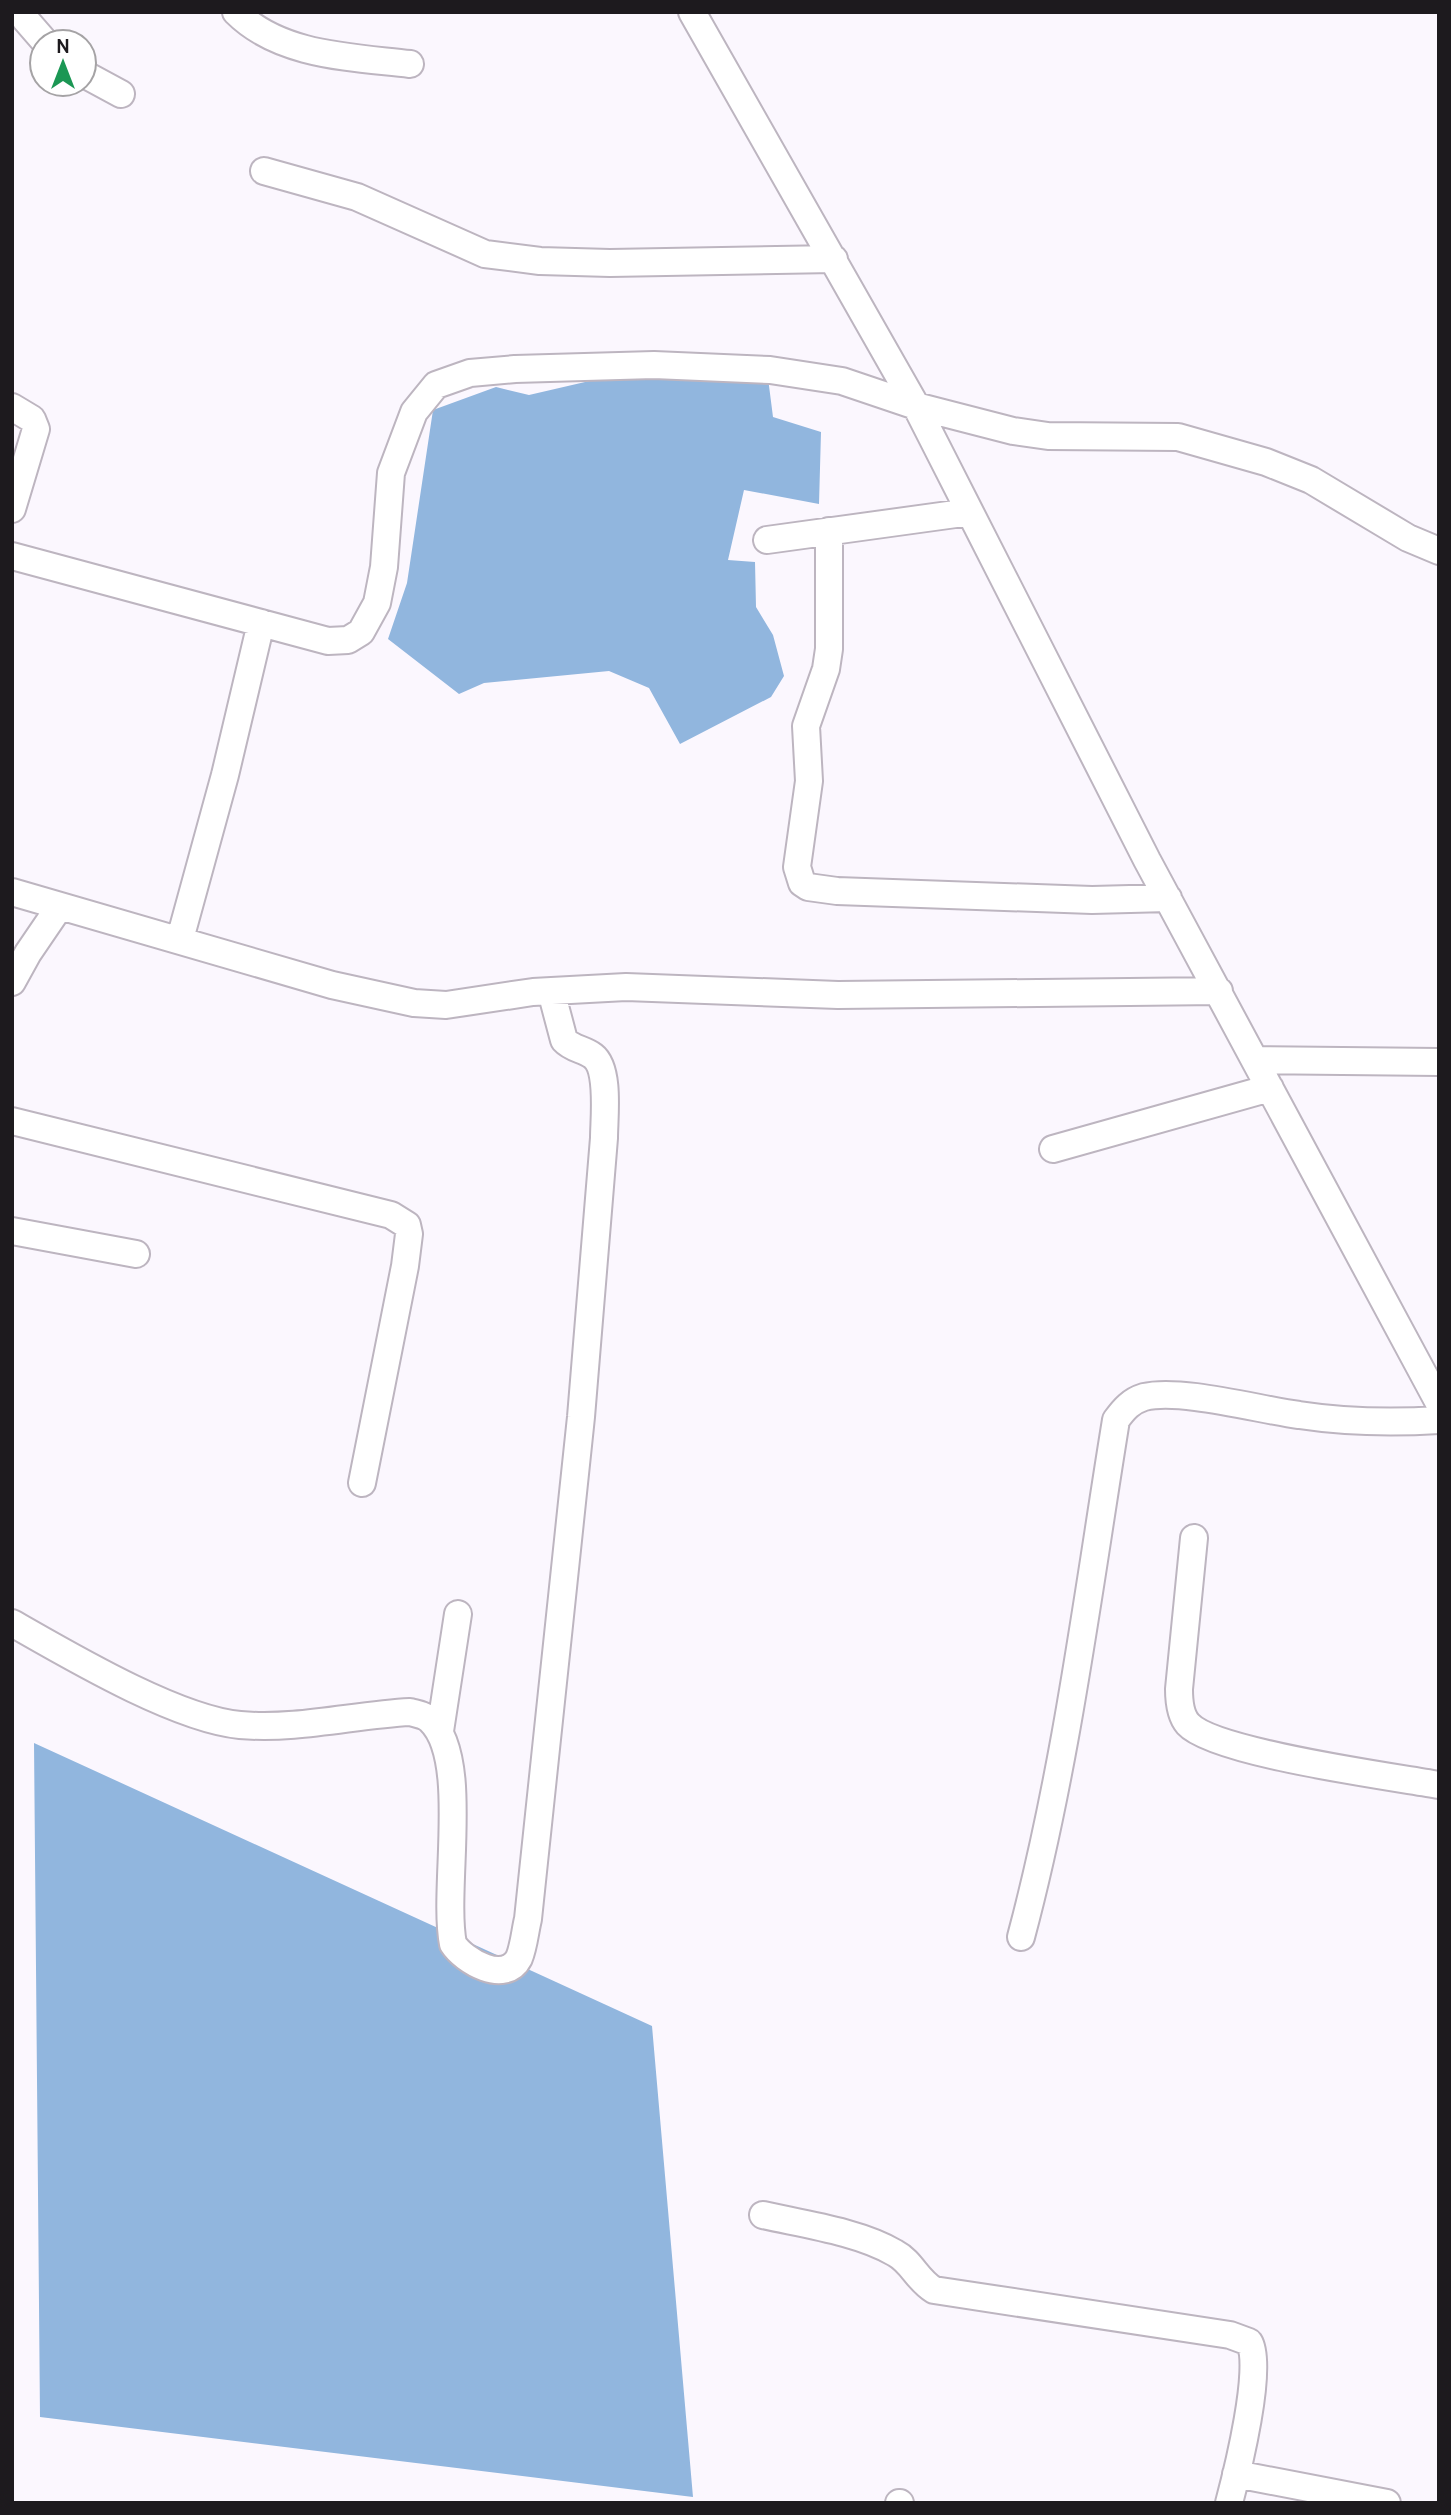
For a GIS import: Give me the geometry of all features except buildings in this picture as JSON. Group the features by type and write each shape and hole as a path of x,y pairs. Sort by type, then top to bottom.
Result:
{"street":[{"path":"23,12 33,28"},
{"path":"236,12 250,26 280,42 314,51 410,64"},
{"path":"692,12 916,406 1168,898 1439,1404"},
{"path":"98,82 121,94"},
{"path":"264,171 357,197 485,254 540,261 610,263 834,259"},
{"path":"12,556 328,641 348,640 361,632 377,603 384,567 391,474 414,412 436,385 470,373 550,368 713,365 842,381 916,406 1013,431 1048,436 1178,437 1218,447 1266,462 1311,481 1408,538 1439,551"},
{"path":"12,407 32,419 36,429 12,509"},
{"path":"767,540 970,512"},
{"path":"829,531 828,649 826,668 806,726 809,781 797,867 802,883 808,887 837,891 1092,900 1168,898"},
{"path":"180,939 225,775 261,623"},
{"path":"12,892 332,985 414,1003 446,1006 551,991 626,987 838,995 1219,991"},
{"path":"12,982 27,953 60,905"},
{"path":"12,1623 150,1695 217,1722 278,1726 410,1712 428,1717 440,1731 449,1756 453,1786 450,1843 453,1944 469,1962 500,1969 512,1966 518,1958 528,1919 582,1417 604,1138 604,1092 600,1064 594,1056 564,1040 551,991"},
{"path":"1256,1060 1439,1062"},
{"path":"1053,1149 1270,1088"},
{"path":"12,1121 391,1215 407,1225 409,1234 405,1266 362,1483"},
{"path":"12,1231 136,1254"},
{"path":"1021,1937 1049,1820 1093,1574 1116,1420 1127,1405 1145,1397 1169,1396 1303,1416 1406,1422 1439,1420"},
{"path":"1194,1538 1178,1689 1180,1706 1188,1724 1203,1734 1298,1761 1439,1785"},
{"path":"440,1731 458,1615"},
{"path":"763,2215 809,2225 894,2252 924,2284 934,2290 1241,2337 1254,2350 1254,2360 1236,2474 1228,2503"},
{"path":"1236,2474 1377,2502"}],"water":[{"path":"768,378 773,417 821,432 819,504 744,490 728,560 755,562 756,607 773,635 784,676 771,697 680,744 649,688 609,671 484,683 459,694 388,639 407,583 433,410 496,387 529,395 598,379"},
{"path":"34,1743 652,2026 693,2497 40,2417"}]}
